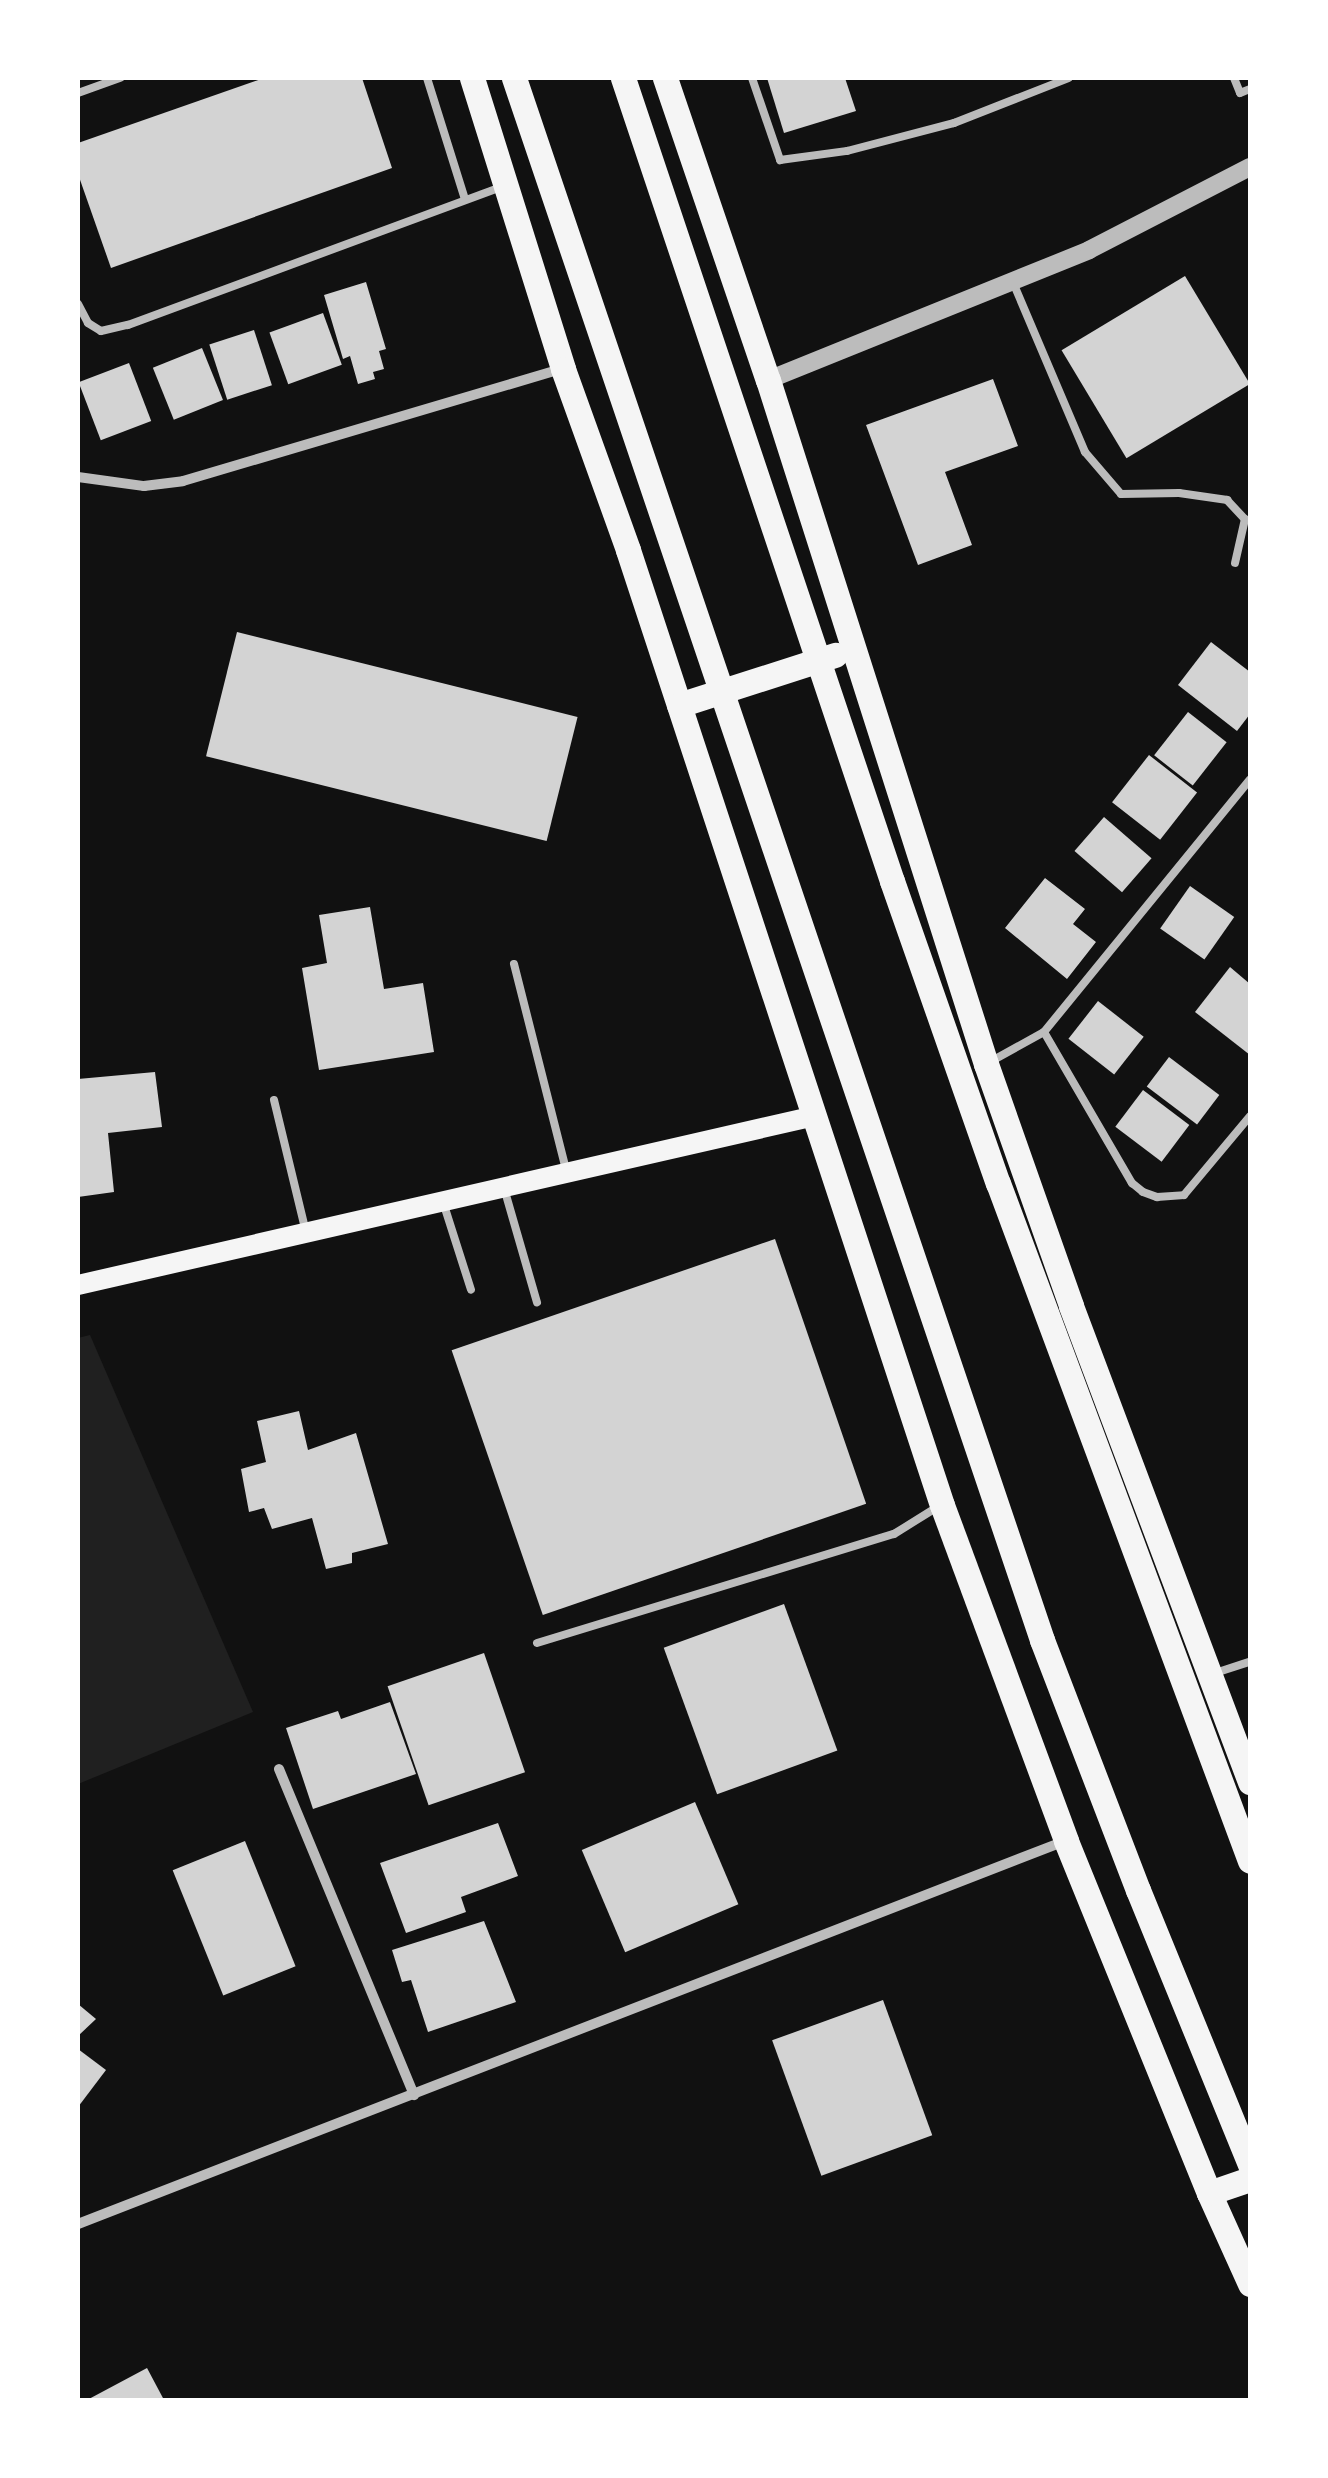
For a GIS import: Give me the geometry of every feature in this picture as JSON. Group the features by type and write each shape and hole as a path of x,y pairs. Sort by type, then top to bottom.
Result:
{"main road":[{"path":"472,78 563,369 680,705 942,1505 1066,1841 1208,2193 1250,2284"},
{"path":"514,78 1042,1640 1250,2165"},
{"path":"624,78 892,881 998,1183 1250,1861"},
{"path":"665,78 768,380 986,1064 1250,1782"},
{"path":"680,705 854,649"},
{"path":"78,1286 816,1116"},
{"path":"1208,2193 1250,2179"}],"street":[{"path":"768,380 1089,250 1250,167"},
{"path":"78,477 144,486 184,482 563,369"},
{"path":"279,1770 414,2095"},
{"path":"78,2224 1066,1841"}],"lane":[{"path":"78,92 120,78"},
{"path":"427,78 465,200"},
{"path":"752,78 780,160 848,151 954,123 1069,78"},
{"path":"1234,78 1240,93 1250,89"},
{"path":"78,304 88,323 101,330 128,325 506,186"},
{"path":"1012,280 1085,452 1121,494 1180,493 1227,500 1245,519 1235,563"},
{"path":"986,1064 1044,1032 1250,779"},
{"path":"514,964 568,1174"},
{"path":"1044,1032 1132,1183 1143,1192 1157,1197 1184,1195 1250,1116"},
{"path":"274,1100 306,1233"},
{"path":"504,1188 537,1302"},
{"path":"443,1202 471,1290"},
{"path":"538,1643 894,1534 942,1505"},
{"path":"1208,1676 1250,1662"}],"shaded area":[{"path":"90,1335 253,1712 78,1784 78,1338"}],"building":[{"path":"264,78 362,78 392,168 111,268 78,174 78,143"},
{"path":"767,78 845,78 856,111 784,133"},
{"path":"1185,276 1250,384 1126,458 1062,350"},
{"path":"366,282 386,349 379,351 384,369 373,372 375,379 358,384 350,356 343,359 324,295"},
{"path":"323,313 342,365 288,384 269,332"},
{"path":"254,330 272,385 227,400 209,345"},
{"path":"202,348 223,400 174,420 153,368"},
{"path":"129,363 151,421 101,440 79,382"},
{"path":"993,379 1018,446 945,472 972,545 918,565 866,425"},
{"path":"237,632 578,717 547,841 206,756"},
{"path":"1211,642 1250,672 1250,714 1237,731 1178,685"},
{"path":"1188,712 1227,742 1193,786 1154,755"},
{"path":"1149,755 1197,793 1160,840 1112,802"},
{"path":"1104,817 1152,858 1122,892 1074,851"},
{"path":"1045,878 1085,909 1073,924 1096,942 1067,979 1005,928"},
{"path":"1190,886 1234,917 1204,960 1160,929"},
{"path":"370,907 384,989 423,983 434,1052 319,1070 302,968 327,963 319,915"},
{"path":"1230,967 1250,984 1250,1055 1195,1012"},
{"path":"1098,1001 1144,1037 1114,1075 1068,1039"},
{"path":"1169,1057 1219,1095 1197,1124 1147,1087"},
{"path":"155,1072 162,1127 108,1133 114,1192 78,1197 78,1079"},
{"path":"1143,1090 1189,1125 1162,1162 1115,1127"},
{"path":"775,1239 866,1504 543,1615 452,1350"},
{"path":"299,1411 308,1450 356,1433 388,1544 352,1553 352,1563 326,1569 312,1518 272,1529 264,1508 249,1512 241,1469 266,1462 257,1421"},
{"path":"784,1604 837,1751 717,1794 664,1648"},
{"path":"484,1653 525,1772 429,1805 388,1686"},
{"path":"390,1702 416,1774 313,1809 286,1728 338,1711 341,1719"},
{"path":"695,1802 738,1904 625,1952 582,1850"},
{"path":"498,1823 518,1876 461,1897 466,1912 406,1933 380,1863"},
{"path":"245,1841 296,1966 223,1995 173,1870"},
{"path":"484,1921 516,2002 428,2032 411,1980 402,1982 392,1950"},
{"path":"883,2000 932,2135 821,2176 772,2040"},
{"path":"78,2004 96,2019 78,2036"},
{"path":"78,2049 106,2070 78,2107"},
{"path":"147,2368 164,2400 87,2400"}]}
